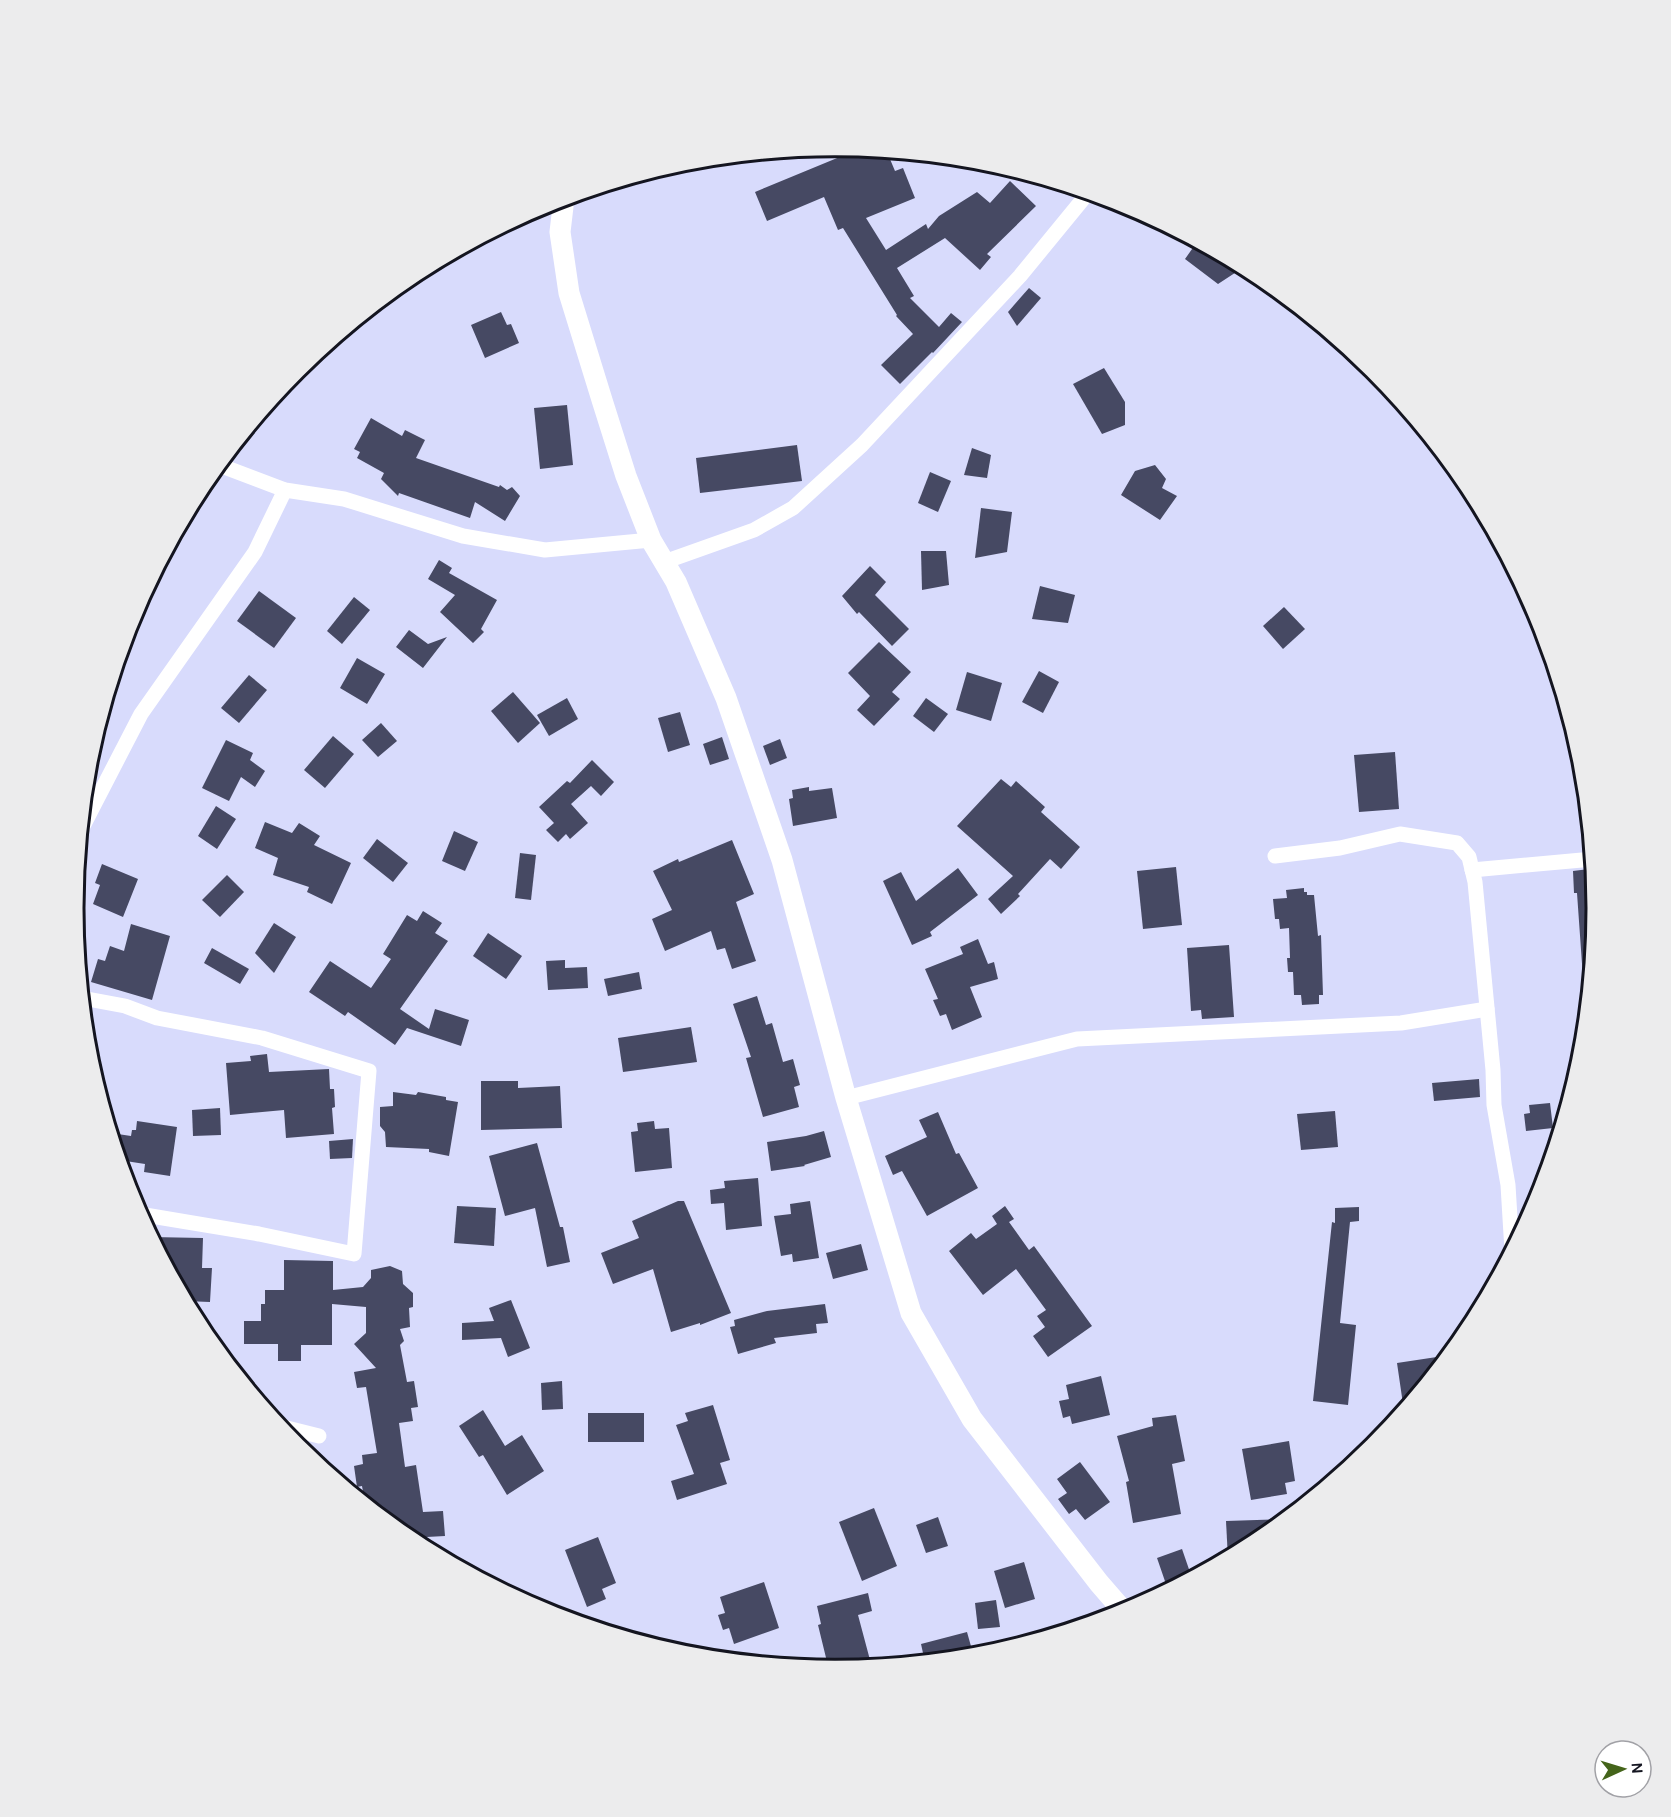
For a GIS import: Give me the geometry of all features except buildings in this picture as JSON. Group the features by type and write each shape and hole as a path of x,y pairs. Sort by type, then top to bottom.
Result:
{"street":[{"path":"664,562 753,530 793,508 862,445 1020,276 1083,199"},
{"path":"563,209 560,232 569,293 626,476 651,540 676,582 726,698 782,860 846,1098 911,1313 972,1419 1118,1605"},
{"path":"227,468 285,489 344,499 462,536 545,550 651,540"},
{"path":"90,813 141,714 255,552 285,489"},
{"path":"1275,856 1340,848 1400,834 1457,843 1469,857 1475,882 1493,1070 1494,1106 1508,1185 1511,1236"},
{"path":"1472,870 1585,861"},
{"path":"89,999 124,1006 157,1018 262,1038 369,1071 354,1254 259,1234 150,1216"},
{"path":"846,1098 1077,1039 1401,1023 1487,1009"},
{"path":"294,1430 319,1436"}]}
